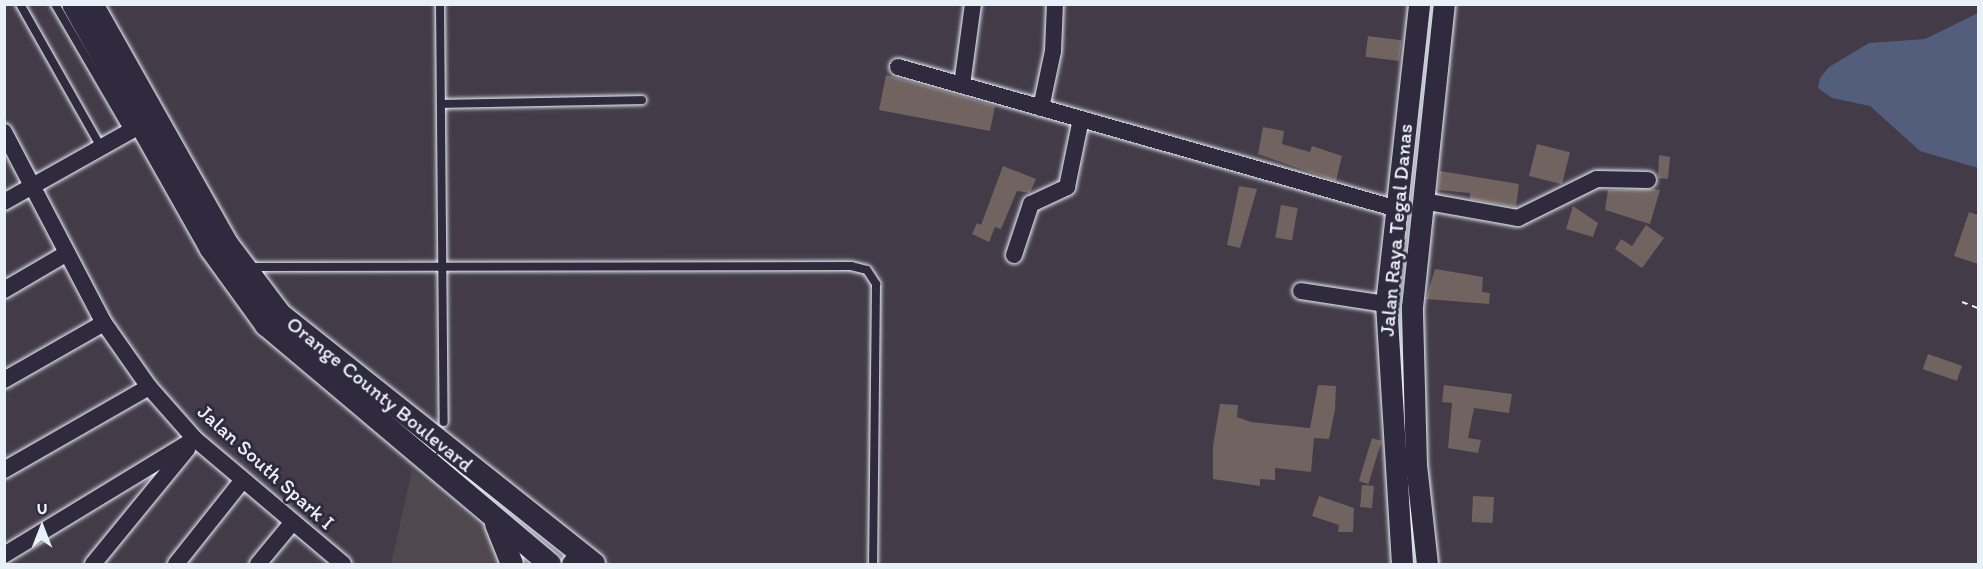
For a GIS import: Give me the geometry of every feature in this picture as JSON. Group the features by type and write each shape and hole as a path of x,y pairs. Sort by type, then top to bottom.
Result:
{"main road":[{"name":"Orange County Boulevard","path":"73,4 222,267 266,325 546,563"},
{"name":"Orange County Boulevard","path":"92,4 142,124 242,267 303,335 577,555"},
{"path":"490,514 503,534 512,564"}],"street":[{"path":"962,85 973,4"},
{"path":"1041,108 1053,51 1055,4"},
{"name":"Jalan Raya Tegal Danas","path":"1402,564 1386,304 1394,208 1419,4"},
{"name":"Jalan Raya Tegal Danas","path":"1427,564 1416,465 1415,264 1444,4"},
{"path":"898,67 1394,208"},
{"path":"1014,255 1031,204 1067,187 1081,119"},
{"path":"4,202 142,124"},
{"name":"Jalan South Spark I","path":"4,132 104,322 149,387 195,439 343,564"},
{"path":"1423,201 1518,218 1597,179 1648,180"},
{"path":"4,290 67,253"},
{"path":"1389,261 1415,264"},
{"path":"1301,291 1386,304"},
{"path":"4,380 104,322"},
{"path":"4,470 149,387"},
{"path":"4,555 195,439"},
{"path":"93,564 195,439"},
{"path":"176,564 242,481"},
{"path":"258,564 292,523"},
{"path":"546,563 577,555"}],"lane":[{"path":"20,4 101,147"},
{"path":"55,4 142,124"},
{"path":"440,4 444,422"},
{"path":"441,104 642,100"},
{"path":"242,267 851,266 867,270 876,284 873,564"}],"path":[{"path":"1962,302 1978,308"}],"shaded area":[{"path":"412,470 529,564 391,564"}],"water":[{"path":"1978,13 1978,168 1920,151 1870,106 1832,98 1818,88 1820,78 1829,67 1869,43 1925,39"}],"building":[{"path":"1368,36 1402,40 1399,61 1365,57"},
{"path":"886,75 995,106 990,131 879,110"},
{"path":"1263,127 1284,131 1282,144 1310,152 1312,146 1342,156 1336,181 1258,154"},
{"path":"1537,144 1570,152 1562,184 1529,176"},
{"path":"1659,155 1670,157 1668,179 1658,178"},
{"path":"1003,166 1036,179 1030,193 1017,191 1001,229 995,227 989,242 972,234 977,223 981,225"},
{"path":"1440,171 1519,184 1516,207 1470,199 1470,193 1438,190"},
{"path":"1239,186 1257,189 1240,248 1227,245"},
{"path":"1608,190 1660,190 1650,224 1605,210"},
{"path":"1281,205 1298,208 1292,240 1275,237"},
{"path":"1573,206 1598,223 1593,237 1566,229"},
{"path":"1969,212 1978,215 1978,264 1954,256"},
{"path":"1646,225 1664,238 1642,268 1615,249 1621,239 1632,246"},
{"path":"1435,269 1483,277 1482,292 1490,293 1489,304 1426,299"},
{"path":"1928,354 1962,366 1957,381 1923,369"},
{"path":"1318,385 1336,386 1335,410 1329,439 1314,438 1311,472 1275,468 1275,480 1260,479 1260,486 1213,479 1213,446 1220,404 1238,405 1237,417 1251,422 1310,428"},
{"path":"1444,385 1512,394 1509,413 1474,408 1468,438 1481,440 1478,453 1448,448 1452,403 1442,402"},
{"path":"1372,438 1382,441 1368,484 1359,481"},
{"path":"1362,485 1374,486 1372,508 1360,507"},
{"path":"1319,496 1354,508 1353,532 1338,532 1339,525 1312,516"},
{"path":"1473,496 1494,497 1493,523 1472,522"}]}
